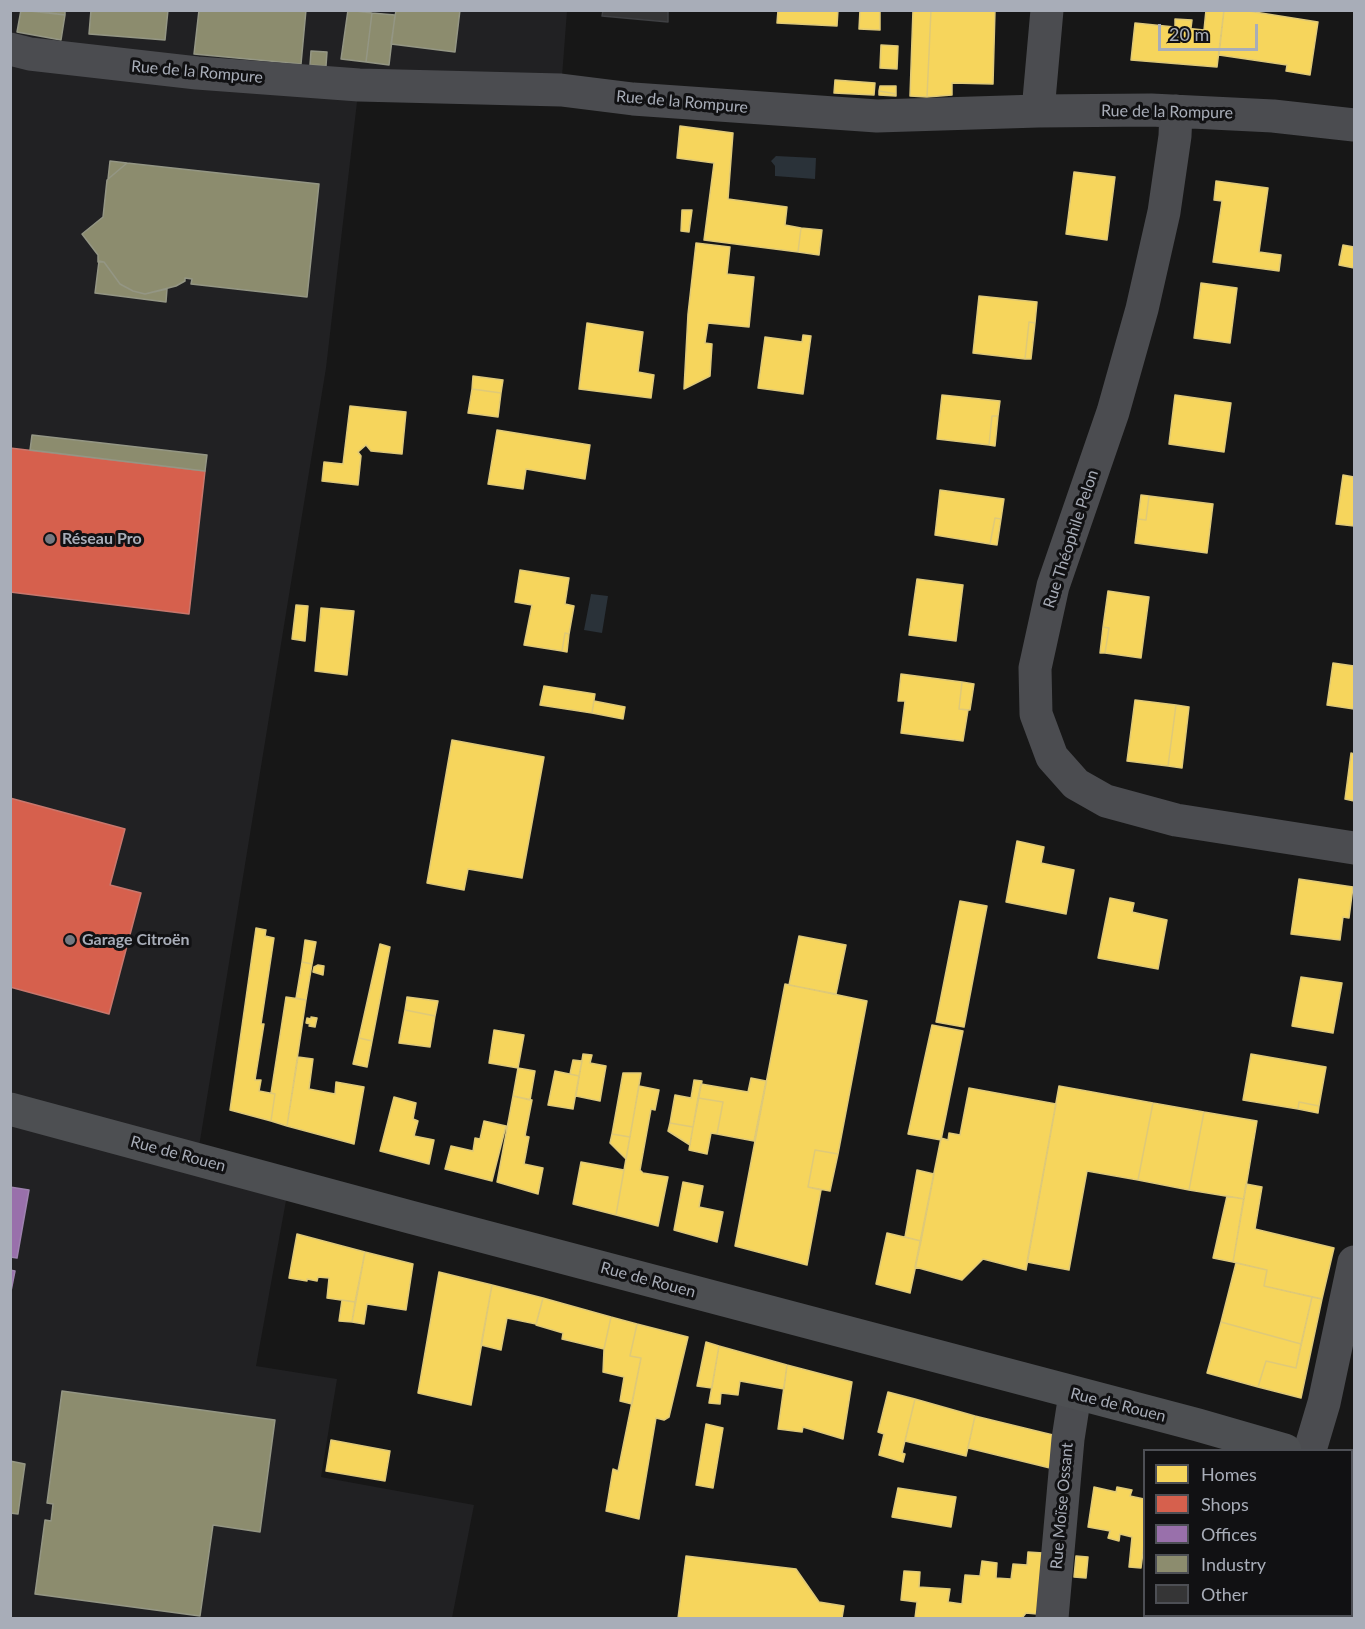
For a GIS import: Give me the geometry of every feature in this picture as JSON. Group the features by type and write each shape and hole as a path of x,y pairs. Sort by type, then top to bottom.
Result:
{"main road":[{"name":"Rue de Rouen","path":"10,1109 1075,1394 1253,1446 1277,1449"}],"street":[{"path":"1038,111 1047,10"},
{"name":"Rue de la Rompure","path":"10,49 98,63 209,74 359,85 561,90 633,99 877,116 1038,111 1176,111 1273,116 1354,126"},
{"name":"Rue Théophile Pelon","path":"1176,111 1175,136 1164,212 1142,309 1113,412 1053,586 1035,668 1036,714 1052,757 1076,784 1106,801 1176,820 1354,848"},
{"path":"1310,1449 1326,1395 1354,1262"},
{"name":"Rue Moïse Ossant","path":"1052,1618 1068,1439 1075,1394"}],"shaded area":[{"path":"11,11 567,11 561,90 359,85 326,368 197,1159 289,1184 256,1366 337,1379 321,1477 474,1505 452,1618 11,1618"},
{"path":"776,156 816,158 815,179 775,176 775,166 771,161"},
{"path":"591,594 608,596 602,633 584,630"}],"building: Homes":[{"path":"778,10 838,10 837,26 777,23"},
{"path":"860,10 880,10 880,30 859,29"},
{"path":"913,10 931,10 927,97 910,96"},
{"path":"931,10 995,10 993,84 952,83 952,95 927,97"},
{"path":"1206,10 1224,10 1217,67 1131,60 1135,23 1204,30"},
{"path":"1224,10 1242,10 1318,22 1310,75 1286,71 1287,65 1219,55"},
{"path":"1175,19 1192,20 1191,28 1175,27"},
{"path":"881,45 898,46 897,69 880,68"},
{"path":"835,80 875,83 874,95 834,93"},
{"path":"880,86 896,86 896,94 879,91"},
{"path":"879,91 896,94 896,96 879,95"},
{"path":"680,126 733,133 728,199 787,207 785,225 801,228 798,252 704,240 714,163 677,158"},
{"path":"1074,172 1115,177 1107,240 1066,234"},
{"path":"1216,181 1268,188 1259,252 1281,255 1279,271 1213,262 1222,201 1214,200"},
{"path":"682,210 692,210 689,232 681,231"},
{"path":"801,228 822,230 819,255 798,252"},
{"path":"696,243 730,247 727,274 754,277 749,327 708,323 705,343 712,344 710,376 684,389 688,314"},
{"path":"1343,245 1354,247 1354,268 1339,265"},
{"path":"1201,283 1237,288 1230,343 1194,338"},
{"path":"979,296 1037,302 1035,323 1029,322 1025,359 973,353"},
{"path":"1029,322 1035,323 1031,359 1025,359"},
{"path":"587,323 643,332 638,372 654,375 651,398 579,389"},
{"path":"803,335 811,336 803,394 758,388 765,337 802,342"},
{"path":"473,376 503,380 501,393 472,389"},
{"path":"472,389 501,393 498,417 468,413"},
{"path":"942,395 1000,401 998,416 992,416 989,445 937,439"},
{"path":"1175,395 1231,403 1224,452 1169,444"},
{"path":"350,406 406,412 402,454 371,451 366,445 358,452 361,456 358,485 322,481 324,462 343,464"},
{"path":"992,416 998,416 995,446 989,445"},
{"path":"497,430 590,445 585,479 526,469 523,489 488,484"},
{"path":"1343,475 1354,477 1354,526 1336,524"},
{"path":"940,490 1004,499 1001,519 995,518 990,544 935,535"},
{"path":"1141,495 1149,496 1146,520 1138,519"},
{"path":"1149,496 1213,504 1207,553 1135,543 1138,519 1146,520"},
{"path":"995,518 1001,519 997,545 990,544"},
{"path":"520,570 569,578 565,604 574,606 569,634 565,633 562,651 524,645 532,605 515,602"},
{"path":"917,579 963,585 956,641 909,635"},
{"path":"1108,591 1149,597 1141,658 1105,653 1109,628 1103,627"},
{"path":"296,605 308,606 305,641 292,639"},
{"path":"321,608 354,611 347,675 315,671"},
{"path":"1103,627 1109,628 1105,653 1100,653"},
{"path":"565,633 569,634 567,652 562,651"},
{"path":"1333,663 1354,666 1354,709 1327,705"},
{"path":"901,674 962,682 959,709 968,710 963,741 901,733 905,701 898,701"},
{"path":"962,682 974,684 970,710 959,709"},
{"path":"544,686 595,694 592,713 540,705"},
{"path":"1135,700 1176,705 1168,766 1127,761"},
{"path":"594,701 625,707 623,719 592,713"},
{"path":"1176,705 1189,707 1182,768 1168,766"},
{"path":"452,740 544,757 522,878 468,869 464,890 427,883"},
{"path":"1351,753 1354,754 1354,801 1345,799"},
{"path":"1017,841 1044,847 1041,863 1074,870 1066,914 1006,902"},
{"path":"1299,879 1353,887 1349,918 1343,917 1340,940 1291,934"},
{"path":"1110,898 1134,903 1132,912 1167,920 1158,969 1098,958"},
{"path":"960,901 987,906 964,1027 936,1022"},
{"path":"256,928 266,930 265,936 274,938 255,1080 261,1080 259,1091 275,1094 271,1121 230,1110"},
{"path":"799,936 846,945 836,994 789,985"},
{"path":"305,940 316,942 312,964 302,962"},
{"path":"380,944 390,947 372,1041 359,1038"},
{"path":"302,962 312,964 306,1000 296,998"},
{"path":"324,966 323,975 313,972 314,967"},
{"path":"1301,977 1342,983 1333,1033 1292,1026"},
{"path":"785,984 867,1001 838,1154 815,1150 808,1187 821,1190 807,1265 735,1246"},
{"path":"286,997 306,1000 287,1126 271,1121 275,1094 271,1093"},
{"path":"407,997 438,1001 435,1016 405,1010"},
{"path":"405,1010 435,1016 430,1047 399,1043"},
{"path":"311,1017 317,1018 315,1027 306,1023 307,1018 311,1019"},
{"path":"932,1025 963,1031 941,1140 908,1134"},
{"path":"494,1030 524,1035 518,1068 489,1063"},
{"path":"359,1038 372,1041 367,1067 353,1064"},
{"path":"583,1054 592,1055 590,1063 606,1066 600,1101 576,1096"},
{"path":"1251,1054 1326,1067 1319,1106 1299,1102 1298,1109 1243,1100"},
{"path":"298,1057 313,1059 309,1089 335,1094 336,1082 364,1087 354,1144 287,1126"},
{"path":"573,1060 582,1061 579,1076 570,1074"},
{"path":"518,1068 535,1071 530,1100 513,1096"},
{"path":"555,1071 579,1076 573,1109 548,1105"},
{"path":"623,1073 641,1073 630,1137 612,1134"},
{"path":"751,1078 766,1081 754,1141 717,1134 723,1102 698,1098 701,1084 748,1092"},
{"path":"694,1080 702,1081 693,1127 670,1123 675,1095 691,1098"},
{"path":"639,1086 659,1090 655,1110 651,1109 640,1170 643,1173 668,1177 658,1226 616,1215"},
{"path":"1059,1086 1153,1103 1138,1180 1087,1171 1069,1270 1027,1262"},
{"path":"969,1088 1056,1104 1026,1270 983,1259 962,1280 915,1267 941,1138 948,1140 949,1133 960,1135"},
{"path":"513,1096 532,1100 525,1136 529,1137 524,1164 543,1168 538,1194 497,1182"},
{"path":"394,1097 416,1103 413,1119 418,1121 414,1136 434,1140 429,1164 380,1151"},
{"path":"698,1098 723,1102 717,1134 711,1133 707,1154 689,1150"},
{"path":"1299,1102 1319,1106 1318,1113 1298,1109"},
{"path":"1153,1103 1204,1112 1189,1190 1138,1180"},
{"path":"1204,1112 1257,1121 1244,1199 1189,1190"},
{"path":"484,1121 506,1126 492,1181 445,1169 451,1146 473,1151 475,1138 480,1139"},
{"path":"670,1123 693,1127 690,1145 668,1131"},
{"path":"612,1134 630,1137 626,1159 610,1143"},
{"path":"815,1150 838,1154 830,1191 808,1187"},
{"path":"581,1162 624,1170 616,1215 573,1204"},
{"path":"917,1170 934,1174 921,1241 905,1237"},
{"path":"683,1182 703,1186 699,1207 723,1212 717,1242 674,1230"},
{"path":"1246,1184 1262,1187 1255,1229 1334,1248 1322,1299 1264,1286 1267,1270 1233,1262"},
{"path":"1227,1196 1244,1199 1233,1262 1213,1258"},
{"path":"887,1233 921,1241 910,1293 876,1284"},
{"path":"297,1234 365,1252 355,1302 327,1298 329,1278 318,1277 317,1281 307,1279 307,1281 289,1278"},
{"path":"365,1252 413,1264 406,1310 367,1304 364,1324 352,1322"},
{"path":"1236,1263 1267,1270 1264,1286 1312,1297 1301,1344 1221,1322"},
{"path":"439,1272 492,1285 471,1405 418,1393"},
{"path":"492,1285 543,1298 536,1324 507,1318 501,1350 481,1345"},
{"path":"1312,1297 1322,1299 1301,1398 1258,1387 1266,1361 1296,1368"},
{"path":"543,1298 611,1317 604,1349 562,1339 563,1333 536,1325"},
{"path":"342,1300 355,1302 352,1322 339,1321"},
{"path":"611,1317 637,1324 630,1356 641,1358 632,1404 620,1401 624,1377 603,1372 604,1349"},
{"path":"1221,1322 1301,1344 1296,1368 1266,1361 1258,1387 1207,1373"},
{"path":"637,1324 688,1337 669,1417 664,1420 656,1418 639,1519 606,1511 613,1469 618,1471 641,1358 630,1356"},
{"path":"706,1342 719,1346 712,1388 697,1386"},
{"path":"719,1346 787,1365 784,1389 740,1381 738,1395 721,1393 720,1404 709,1403"},
{"path":"787,1365 852,1382 843,1439 803,1427 802,1432 778,1429"},
{"path":"888,1392 915,1399 902,1453 905,1454 903,1462 879,1455 884,1434 878,1432"},
{"path":"915,1399 975,1416 966,1456 905,1441"},
{"path":"975,1416 1053,1435 1050,1468 968,1448"},
{"path":"706,1424 723,1428 713,1488 696,1485"},
{"path":"331,1440 390,1451 385,1481 326,1471"},
{"path":"1094,1487 1116,1492 1117,1487 1132,1490 1130,1496 1143,1499 1141,1568 1129,1567 1132,1537 1120,1534 1119,1541 1108,1538 1110,1531 1088,1527"},
{"path":"898,1488 956,1497 951,1527 892,1517"},
{"path":"1353,1518 1354,1518 1353,1578"},
{"path":"1028,1552 1043,1553 1037,1614 1026,1613 1022,1618 915,1618 917,1602 901,1600 904,1571 920,1572 919,1587 950,1589 948,1602 962,1604 965,1575 980,1576 982,1561 997,1563 996,1578 1011,1579 1013,1564 1027,1565"},
{"path":"686,1556 796,1569 819,1602 844,1606 842,1618 678,1618"},
{"path":"1076,1556 1088,1557 1086,1578 1074,1577"}],"building: Shops":[{"path":"10,448 205,471 189,614 10,592"},
{"name":"Garage Citroën","path":"10,798 125,829 110,885 141,893 109,1014 10,987"}],"building: Offices":[{"path":"10,1187 29,1190 17,1258 10,1257"},
{"path":"10,1270 15,1271 10,1296"}],"building: Industry":[{"path":"21,10 65,15 61,40 17,32"},
{"path":"30,10 65,10 65,15"},
{"path":"91,10 168,10 165,40 89,34"},
{"path":"199,10 306,10 301,64 194,54"},
{"path":"348,10 372,13 366,62 341,59"},
{"path":"396,10 460,10 455,52 391,44"},
{"path":"372,13 395,15 389,65 366,62"},
{"path":"311,51 327,52 326,66 310,65"},
{"path":"110,161 127,163 108,179"},
{"path":"127,163 319,184 307,297 191,284 192,279 185,278 185,281 176,286 145,294 120,284 104,262 98,262 98,255 82,234 103,217 107,180"},
{"path":"99,261 104,262 120,284 133,291 145,294 167,289 166,302 95,293"},
{"path":"32,435 207,455 205,471 30,450"},
{"path":"62,1391 275,1420 260,1532 213,1525 200,1616 35,1594 45,1520 51,1521 53,1504 47,1503"},
{"path":"10,1461 25,1464 18,1514 10,1513"}],"building: Other":[{"path":"603,10 668,10 668,22 602,16"}],"place":[{"name":"Réseau Pro","path":"50,539"},
{"name":"Garage Citroën","path":"70,940"}]}
